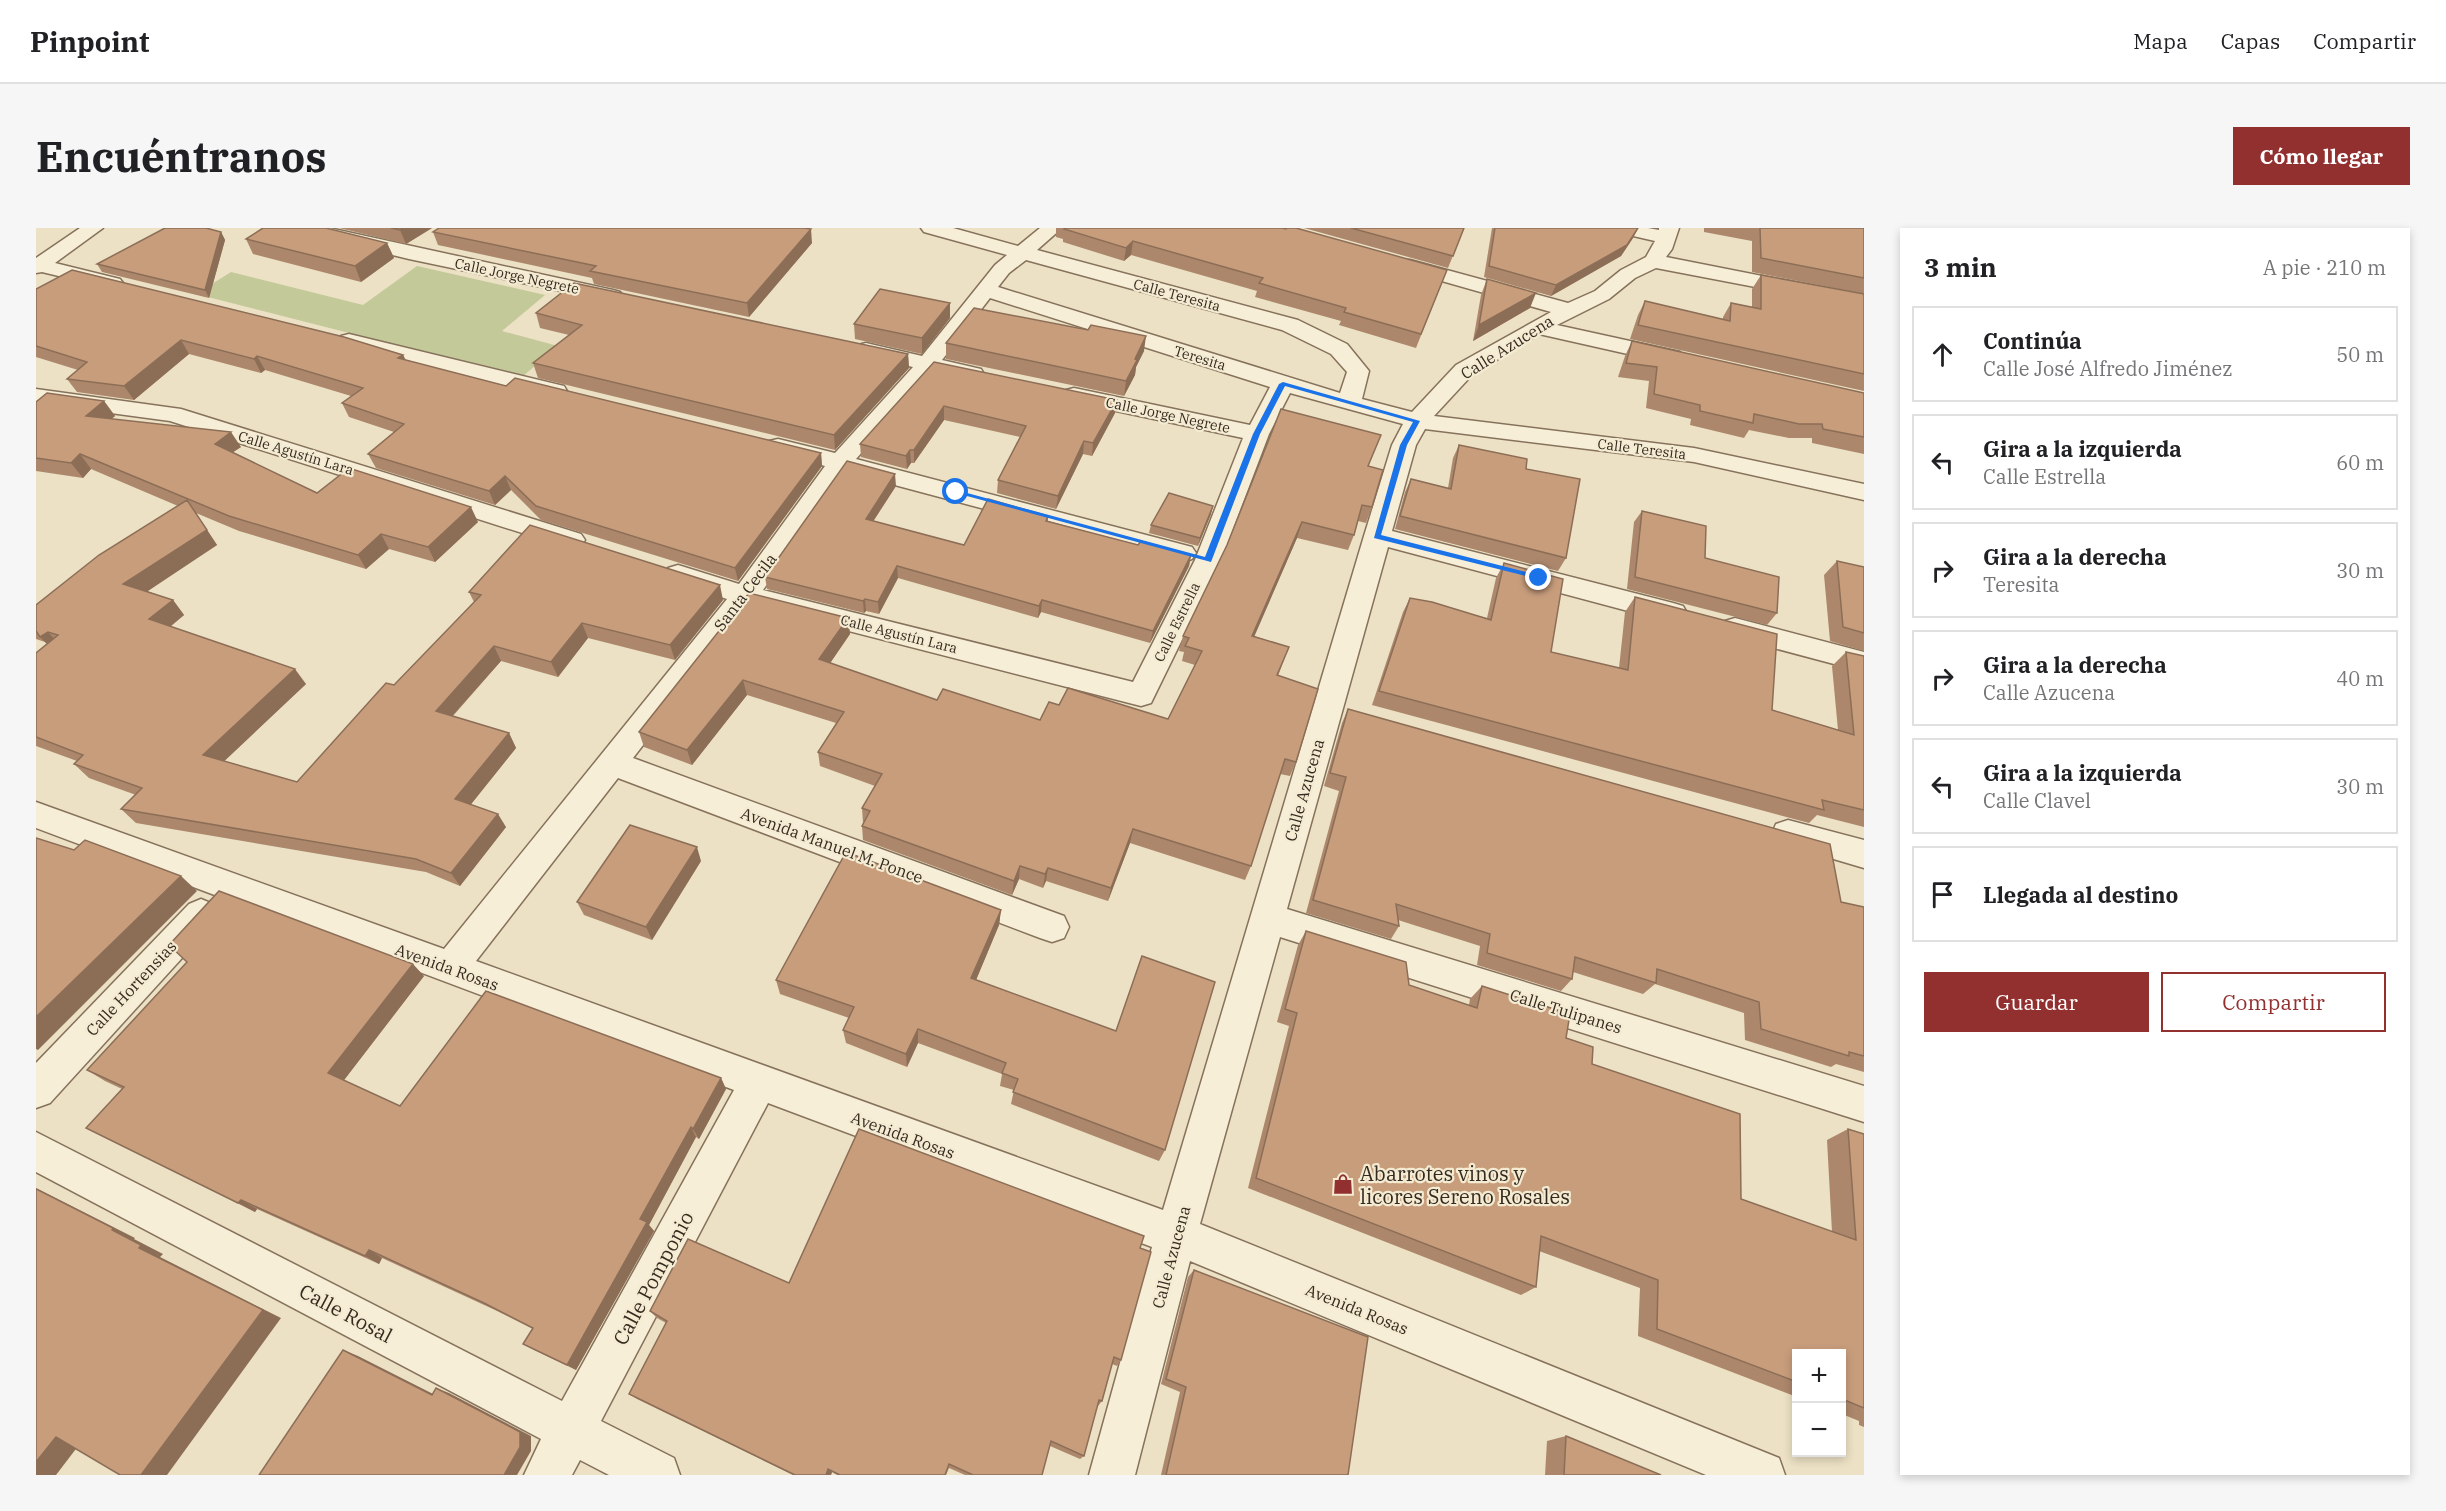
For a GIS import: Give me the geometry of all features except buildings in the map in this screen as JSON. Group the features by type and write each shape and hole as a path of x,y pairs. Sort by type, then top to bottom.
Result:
{"street":[{"path":"38,266 93,228"},
{"name":"Calle Jorge Negrete","path":"305,228 409,253 629,299"},
{"path":"932,228 1021,254"},
{"name":"Santa Cecila","path":"450,968 745,595 841,461 927,364 1002,269 1052,228"},
{"path":"1623,228 1667,233 1662,249 1653,261 1864,302"},
{"path":"409,253 429,241"},
{"name":"Calle Teresita","path":"1021,254 1290,325 1340,349 1358,371 1349,402"},
{"path":"1388,259 1569,310"},
{"name":"Calle Azucena","path":"1112,1475 1176,1235 1268,918 1340,709 1377,536 1404,445 1417,421 1464,370 1536,327 1602,295 1628,274 1653,261"},
{"path":"38,266 132,288"},
{"name":"Teresita","path":"985,291 1283,384 1417,421"},
{"path":"1536,327 1688,361"},
{"path":"330,336 574,396"},
{"path":"847,346 995,379"},
{"name":"Calle Estrella","path":"1141,695 1208,560 1257,434 1283,384"},
{"name":"Calle Jorge Negrete","path":"1052,391 1257,434"},
{"name":"Calle Agustín Lara","path":"36,396 173,414 596,548"},
{"name":"Calle Teresita","path":"1417,421 1694,455 1864,492"},
{"path":"760,441 1208,560"},
{"path":"1377,536 1864,662"},
{"name":"Calle Agustín Lara","path":"654,566 745,595 1141,695"},
{"name":"Avenida Manuel M. Ponce","path":"612,763 1052,927"},
{"name":"Avenida Rosas","path":"36,816 1176,1235 1762,1475"},
{"path":"1761,825 1864,854"},
{"name":"Calle Hortensias","path":"36,1090 226,886"},
{"name":"Calle Tulipanes","path":"1268,918 1864,1104"},
{"name":"Calle Pomponio","path":"547,1475 759,1082"},
{"name":"Calle Rosal","path":"36,1151 657,1475"}],"green space":[{"path":"417,266 545,295 502,331 558,346 522,377 196,294 231,272 363,305"}],"place":[{"name":"Abarrotes vinos y licores Sereno Rosales","path":"1343,1184"}],"route":[{"path":"956,492 1208,560 1257,434 1283,384 1417,421 1404,445 1377,536 1539,578"}]}
